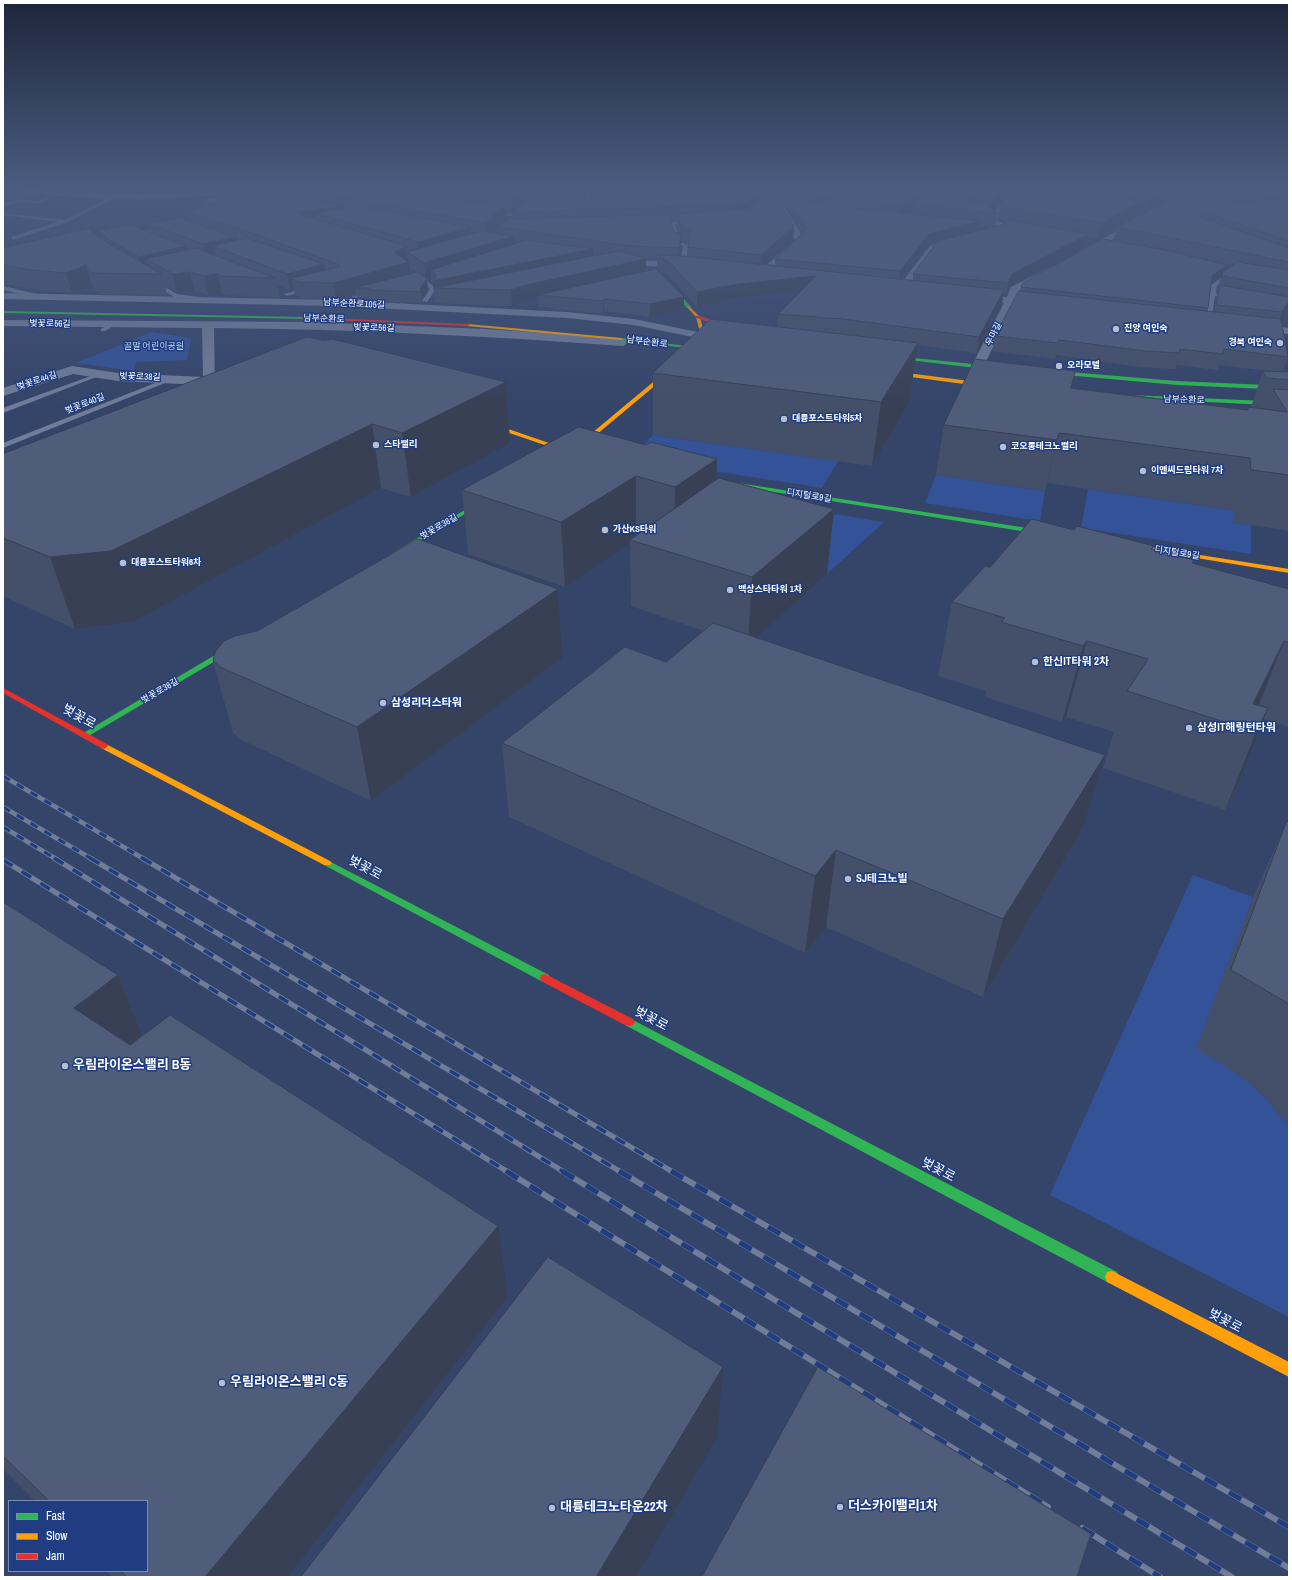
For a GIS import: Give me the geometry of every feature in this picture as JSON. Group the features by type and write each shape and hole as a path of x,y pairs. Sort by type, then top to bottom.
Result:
{"main road":[{"path":"556,459 594,434 697,348 707,337 698,317 665,280 648,269 626,262"},
{"name":"남부순환로","path":"3,306 438,315 707,337"},
{"name":"남부순환로","path":"3,312 309,318 456,324 599,336 721,351"},
{"path":"698,317 744,331"},
{"path":"877,356 1008,369"},
{"path":"871,370 990,386"},
{"name":"남부순환로","path":"1032,371 1177,383 1289,388"},
{"name":"남부순환로","path":"1120,397 1188,406 1289,404"},
{"path":"474,419 587,458"},
{"name":"디지털로9길","path":"710,480 1062,535"},
{"name":"벚꽃로36길","path":"385,559 501,491"},
{"name":"디지털로9길","path":"1117,544 1289,571"},
{"name":"벚꽃로36길","path":"84,735 248,639"},
{"name":"벚꽃로","path":"3,690 84,735 1289,1370"}],"street":[{"path":"763,274 780,259"},
{"path":"917,291 898,288 924,259"},
{"path":"606,262 696,266"},
{"name":"우마길","path":"977,367 1011,301 1015,289 1061,264"},
{"path":"1220,268 1238,273"},
{"path":"748,272 779,276"},
{"path":"644,279 658,276"},
{"path":"277,290 301,302"},
{"name":"남부순환로105길","path":"3,296 334,303 567,315 634,322 707,337"},
{"path":"964,296 1050,305"},
{"path":"398,306 440,298"},
{"path":"501,312 534,303"},
{"path":"1204,322 1222,324"},
{"name":"벚꽃로56길","path":"3,323 107,328 208,325 308,326 486,332 697,348"},
{"path":"208,325 209,384"},
{"path":"1245,326 1289,331"},
{"name":"벚꽃로38길","path":"72,370 101,374 173,378 209,384 223,384"},
{"name":"벚꽃로44길","path":"3,392 72,370"},
{"name":"벚꽃로38길","path":"198,393 209,384"},
{"path":"990,386 1004,388"}],"lane":[{"path":"682,265 683,259"},
{"path":"1204,322 1213,294 1214,285 1238,273"},
{"path":"409,274 425,282 433,289 425,301"},
{"path":"143,276 176,296 232,298 243,299 246,301"},
{"path":"412,281 418,279"},
{"path":"425,282 432,281"},
{"path":"287,294 316,287"},
{"path":"3,288 44,297"},
{"path":"334,303 379,291"},
{"path":"1213,294 1243,299"},
{"path":"3,411 101,374"},
{"name":"벚꽃로40길","path":"3,446 173,378"}],"green space":[{"name":"골말 어린이공원","path":"152,332 191,338 187,360 136,362 134,371 76,363"},
{"path":"653,435 838,461 822,488 631,458"},
{"path":"936,475 1045,491 1040,521 925,503"},
{"path":"1088,489 1233,510 1233,522 1251,525 1251,554 1081,528"},
{"path":"765,503 884,522 827,574"},
{"path":"1193,875 1253,897 1224,1065 1245,1079 1264,1096 1289,1127 1289,1317 1050,1195"}],"building":[{"path":"3,259 135,259 162,274 92,273 86,265 66,273 31,270 3,265"},
{"path":"146,259 224,259 275,278 221,276 217,274 204,276 190,272 173,274"},
{"path":"247,259 308,259 324,264 287,274"},
{"path":"323,259 404,259 409,262 334,283 298,282 292,278 339,267 340,265"},
{"path":"417,259 438,259 424,263"},
{"path":"467,259 544,259 433,281 436,275 431,270"},
{"path":"580,259 646,259 522,286 511,290 434,288"},
{"path":"663,259 708,259 1004,290 979,337 843,319 778,314 816,276 738,284 697,292 670,263"},
{"path":"775,259 910,259 900,271"},
{"path":"925,259 1041,259 1012,274 1008,283 913,274"},
{"path":"1067,259 1201,259 1227,265 1212,276 1208,308 1021,287 1023,283"},
{"path":"1273,259 1289,259 1289,262"},
{"path":"1238,262 1289,270 1289,288 1222,276 1223,272"},
{"path":"656,269 684,297 650,304 604,299 603,301 538,295"},
{"path":"418,272 427,279 420,289 421,292 355,288"},
{"path":"1220,285 1289,297 1289,301 1282,312 1217,305"},
{"path":"1019,291 1281,319 1288,357 1223,349 1223,354 1180,349 1179,353 1145,351 1059,340 1058,343 995,336"},
{"path":"711,319 918,343 881,402 653,373"},
{"path":"307,337 325,341 332,339 506,382 402,433 372,424 111,551 50,557 3,538 3,454"},
{"path":"975,359 1075,371 1071,388 1248,410 1248,407 1287,412 1273,389 1289,390 1289,475 1251,470 1250,458 1059,433 1057,440 944,425"},
{"path":"1263,371 1289,372 1289,380 1267,378"},
{"path":"579,427 646,445 651,442 717,459 675,487 636,476 561,522 462,490"},
{"path":"719,478 834,509 752,577 630,540"},
{"path":"1032,519 1074,530 1077,526 1154,546 1151,549 1194,560 1192,563 1289,589 1289,643 1284,641 1253,704 1268,708 1256,732 1127,691 1148,659 1087,641 1083,646 1001,622 1005,618 952,602 985,566 990,567"},
{"path":"418,539 558,589 357,727 222,668 213,661 215,652 224,641 235,636 257,631"},
{"path":"713,623 1105,755 1003,919 836,850 815,876 502,743 625,647 666,662"},
{"path":"1287,821 1289,822 1289,1004 1231,970"},
{"name":"우림라이온스밸리 C동","path":"3,902 118,975 74,1008 130,1045 170,1015 498,1226 205,1577 127,1577 121,1572 148,1572 148,1500 48,1500 3,1456"},
{"path":"548,1257 723,1367 596,1577 301,1577"},
{"path":"818,1367 1091,1534 1077,1577 702,1577"}],"railway":[{"path":"3,776 144,859"},
{"path":"3,807 92,859"},
{"path":"3,827 56,859"},
{"path":"54,858 564,1172"},
{"path":"90,858 621,1172"},
{"path":"142,858 673,1172"},
{"path":"3,860 508,1172"},
{"path":"506,1171 1048,1507"},
{"path":"562,1171 1232,1577"},
{"path":"619,1171 1289,1568"},
{"path":"671,1171 1289,1527"},
{"path":"1082,1528 1160,1577"}],"traffic: fast":[{"path":"617,261 641,267 658,276 689,307"},
{"path":"3,312 303,318"},
{"path":"621,339 712,350"},
{"path":"886,356 1001,369"},
{"path":"1045,372 1177,383 1289,388"},
{"path":"1128,397 1289,404"},
{"path":"719,482 1053,534"},
{"path":"392,555 490,497"},
{"path":"84,735 240,644"},
{"path":"327,863 545,978"},
{"path":"629,1022 1112,1277"}],"traffic: slow":[{"path":"573,449 594,434 697,348 703,336 698,317 689,307"},
{"path":"468,325 621,339"},
{"path":"883,372 994,386"},
{"path":"482,422 576,454"},
{"path":"1124,545 1289,571"},
{"path":"104,746 327,863"},
{"path":"1112,1277 1289,1370"}],"traffic: jam":[{"path":"698,317 737,329"},
{"path":"303,318 468,325"},
{"path":"3,690 104,746"},
{"path":"545,978 629,1022"}],"place":[{"name":"진양 여인숙","path":"1116,329"},
{"name":"경북 여인숙","path":"1280,343"},
{"name":"오라모텔","path":"1059,366"},
{"name":"대륭포스트타워5차","path":"784,419"},
{"name":"스타밸리","path":"376,445"},
{"name":"코오롱테크노밸리","path":"1003,447"},
{"name":"이앤씨드림타워 7차","path":"1143,471"},
{"name":"가산KS타워","path":"605,530"},
{"name":"대륭포스트타워6차","path":"123,563"},
{"name":"백상스타타워 1차","path":"730,590"},
{"name":"한신IT타워 2차","path":"1035,662"},
{"name":"삼성리더스타워","path":"383,703"},
{"name":"삼성IT해링턴타워","path":"1189,728"},
{"name":"SJ테크노빌","path":"848,879"},
{"name":"우림라이온스밸리 B동","path":"65,1066"},
{"name":"우림라이온스밸리 C동","path":"222,1383"},
{"name":"더스카이밸리1차","path":"840,1507"},
{"name":"대륭테크노타운22차","path":"552,1508"}]}
